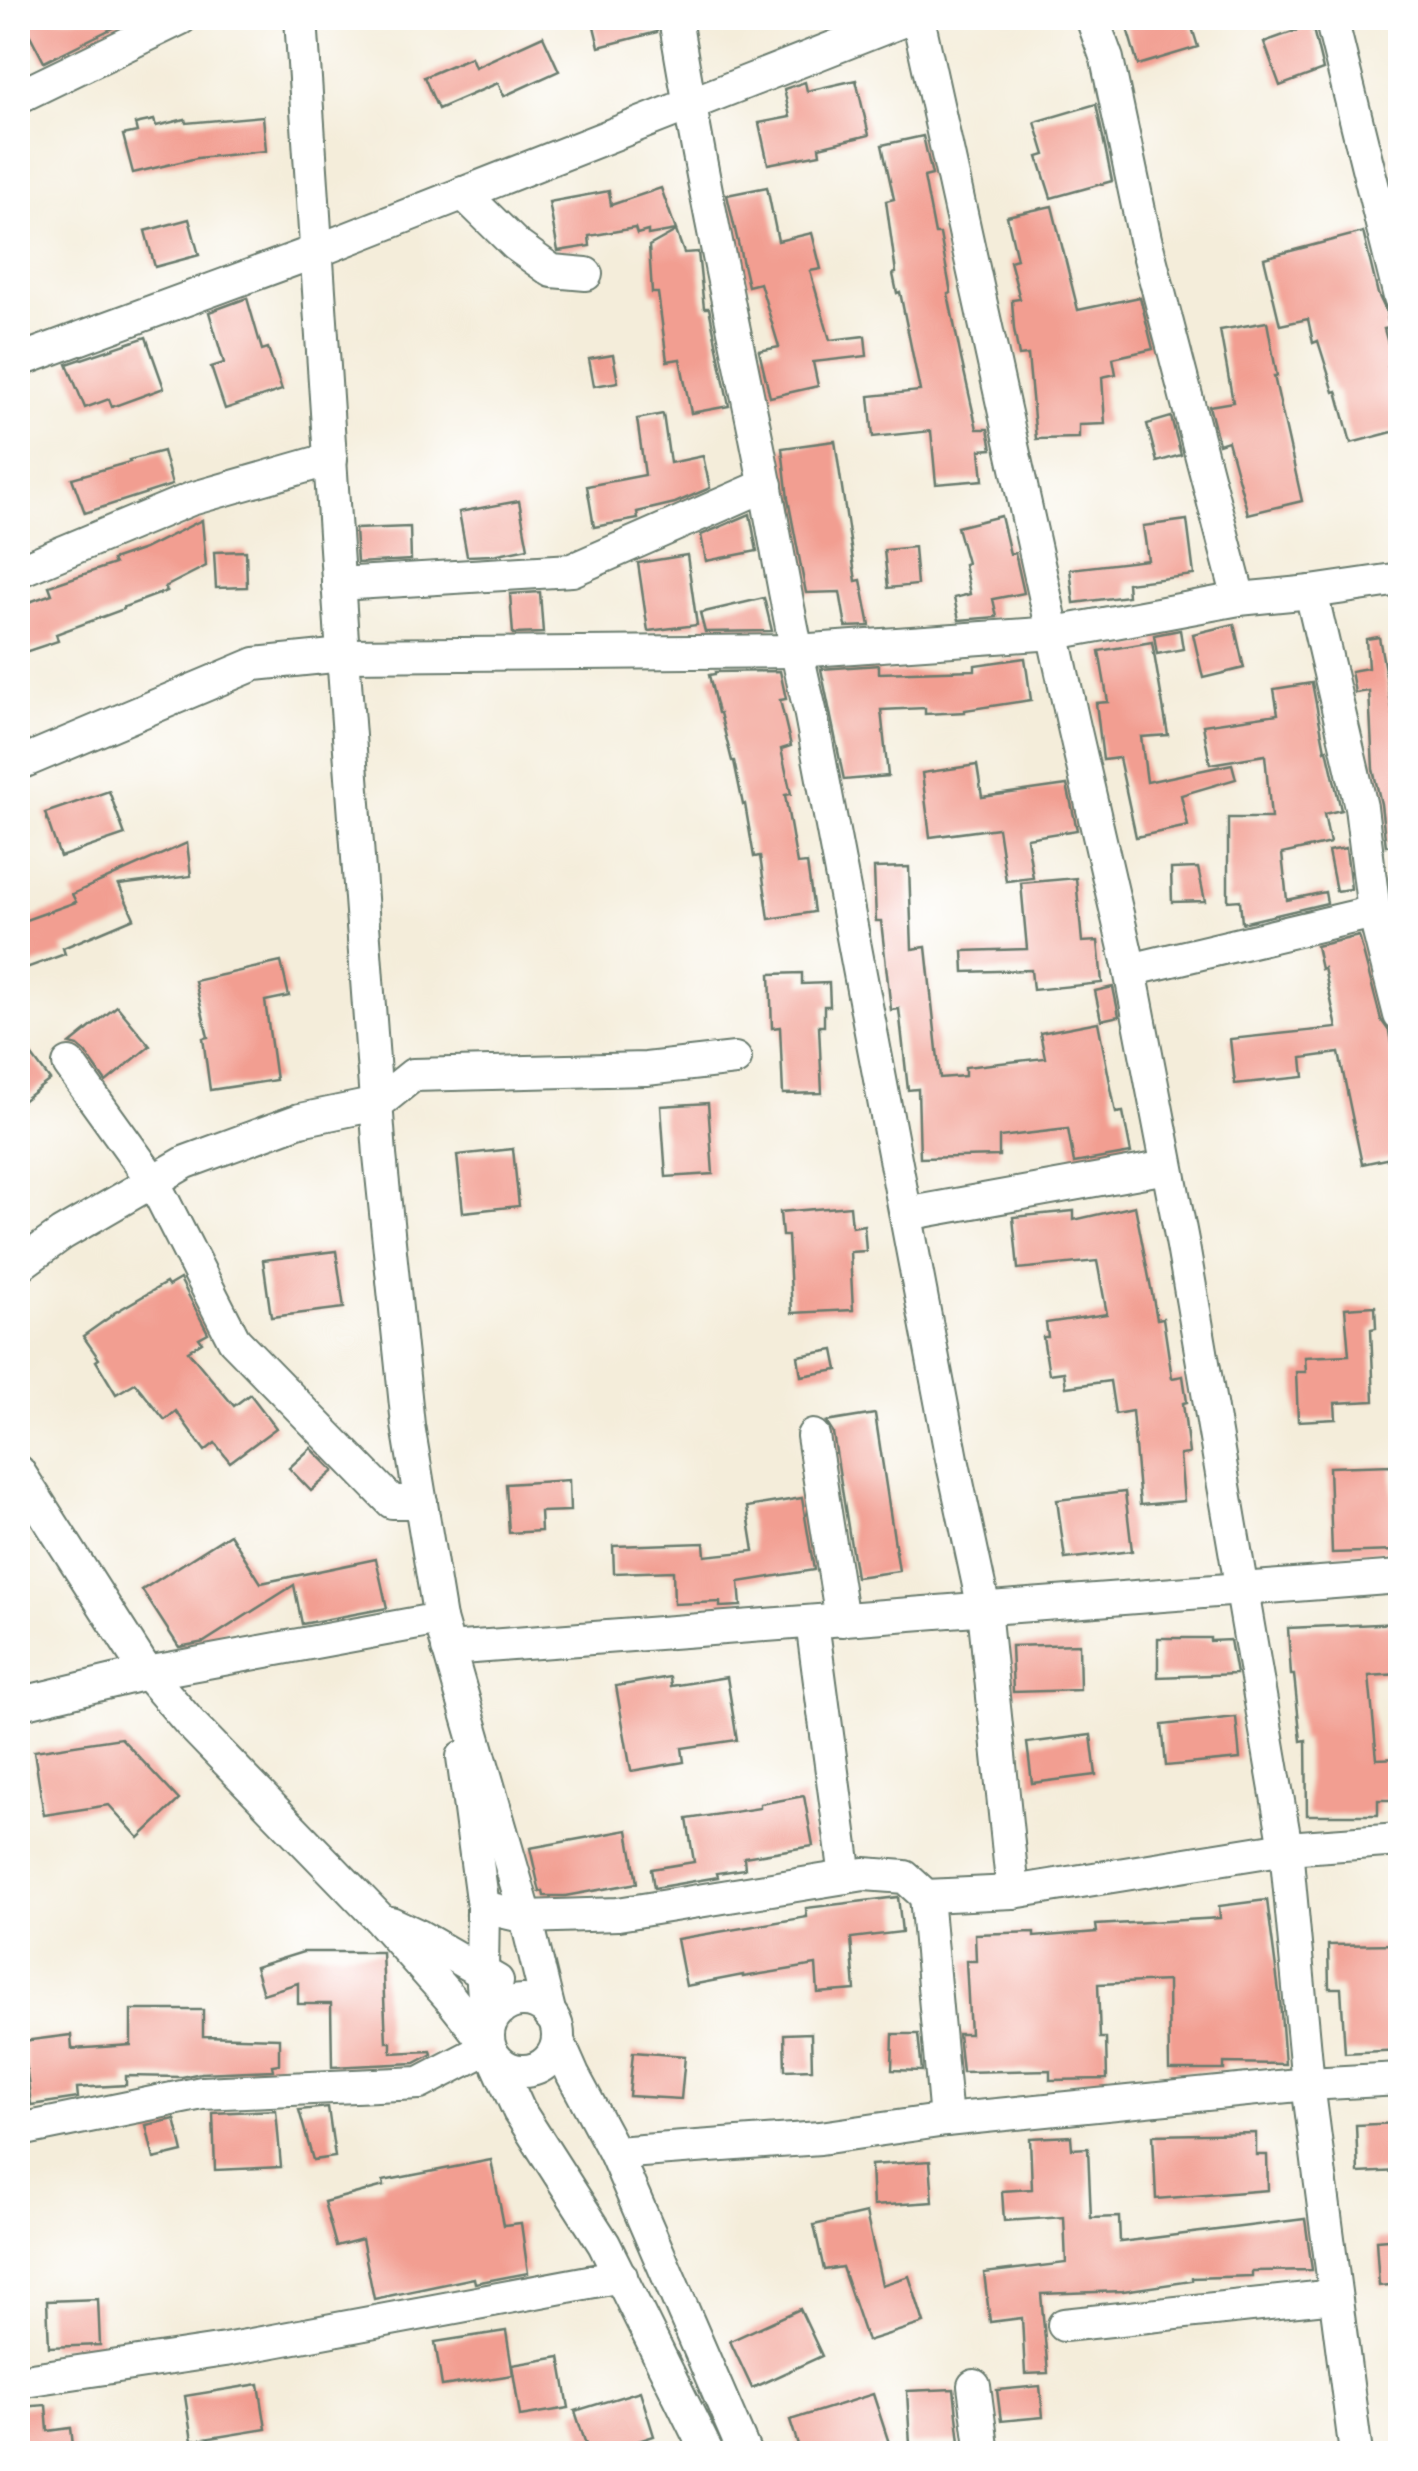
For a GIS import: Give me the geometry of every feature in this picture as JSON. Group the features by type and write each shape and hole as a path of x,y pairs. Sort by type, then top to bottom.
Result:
{"street":[{"path":"18,97 182,18"},
{"path":"301,18 342,655 377,1104 408,1425 444,1634 483,1907 482,1971 490,2046 519,2111 604,2244 708,2454"},
{"path":"675,18 984,1610 1013,1892"},
{"path":"18,362 317,251 909,18"},
{"path":"918,18 1130,970 1183,1246 1286,1848 1308,2084 1356,2454"},
{"path":"1092,18 1107,59 1145,239 1239,599"},
{"path":"1331,18 1400,297"},
{"path":"463,194 516,245 552,271 586,274"},
{"path":"18,571 191,499 331,458"},
{"path":"338,584 572,570 766,486"},
{"path":"18,764 255,664 342,655 796,652 1055,633 1239,599 1400,579"},
{"path":"1311,592 1360,807 1374,912 1400,1015"},
{"path":"1130,970 1374,912"},
{"path":"18,1266 62,1234 186,1162 300,1120 377,1104 413,1074 646,1069 735,1059"},
{"path":"70,1064 153,1181 234,1340 392,1502 421,1502"},
{"path":"906,1214 1167,1168"},
{"path":"813,1436 846,1877"},
{"path":"18,1470 147,1673 190,1723 378,1916 451,1998 505,2067 518,2072 532,2070 554,2054 526,1917 444,1634"},
{"path":"18,1704 147,1673 444,1634 827,1621 1400,1576"},
{"path":"926,1896 1013,1892 1286,1848 1400,1840"},
{"path":"483,1907 526,1917 618,1914 864,1874 905,1877 926,1896 946,2120"},
{"path":"378,1916 482,1971 545,2019 616,2153 746,2454"},
{"path":"490,2046 492,2019 513,2002 545,2019"},
{"path":"20,2130 202,2093 420,2083 490,2046"},
{"path":"616,2153 820,2138 946,2120 1308,2084 1400,2079"},
{"path":"18,2382 225,2350 621,2276"},
{"path":"1064,2325 1335,2296"},
{"path":"974,2386 984,2454"}],"building":[{"path":"21,18 133,18 44,62"},
{"path":"592,18 656,18 657,32 599,47"},
{"path":"1124,18 1189,18 1198,47 1138,65"},
{"path":"1312,25 1323,70 1280,86 1264,42"},
{"path":"543,36 559,71 504,96 498,83 438,109 424,77 471,57 475,67"},
{"path":"856,80 869,135 819,147 820,154 768,164 759,123 790,117 784,89 805,82 807,91"},
{"path":"1096,104 1112,181 1051,198 1038,157 1045,155 1035,122"},
{"path":"263,116 266,151 197,158 133,173 123,135 137,132 135,124 154,120 156,126 185,119 186,123"},
{"path":"923,136 932,175 924,177 935,234 940,234 961,358 977,429 988,429 992,449 980,450 983,480 936,484 931,431 873,437 869,396 920,391 893,274 896,273 886,201 894,199 882,145"},
{"path":"767,187 778,241 812,233 821,269 810,271 830,340 865,336 867,356 813,362 818,386 770,397 759,351 779,347 760,283 748,286 727,195"},
{"path":"661,188 676,230 648,235 648,231 637,234 635,228 589,236 590,246 558,251 549,202 609,191 611,205"},
{"path":"1052,206 1078,310 1140,297 1153,349 1113,358 1116,374 1102,377 1105,424 1079,425 1079,438 1036,439 1028,355 1019,356 1014,329 1012,300 1020,299 1010,261 1017,259 1007,216"},
{"path":"189,219 199,255 155,267 145,231"},
{"path":"676,231 684,253 698,252 704,308 709,308 729,406 691,413 680,359 667,361 658,293 652,293 649,246"},
{"path":"1363,232 1386,311 1389,328 1384,329 1394,365 1388,367 1400,430 1351,443 1337,391 1334,392 1318,341 1313,343 1308,319 1280,325 1264,258"},
{"path":"247,298 262,350 268,348 282,390 225,409 211,367 224,363 209,312"},
{"path":"1267,322 1274,376 1302,501 1248,514 1228,441 1219,444 1209,406 1233,402 1220,330"},
{"path":"146,337 164,388 112,407 109,399 85,408 67,364"},
{"path":"613,355 618,382 594,386 589,359"},
{"path":"663,414 670,463 703,456 710,488 675,503 637,512 638,519 594,527 587,486 645,475 637,419"},
{"path":"1171,417 1181,455 1157,462 1147,424"},
{"path":"835,441 856,581 861,580 870,626 846,627 840,592 806,593 788,499 782,448"},
{"path":"163,451 172,485 85,513 72,478"},
{"path":"519,501 528,548 467,556 459,512"},
{"path":"750,514 757,551 706,561 701,535"},
{"path":"1001,516 1024,593 993,599 997,617 959,620 954,598 970,594 957,527"},
{"path":"202,520 206,566 165,587 167,591 56,634 58,641 25,652 18,630 18,606 52,594 49,586 114,564 112,560"},
{"path":"1187,520 1194,575 1127,583 1128,596 1074,603 1070,569 1148,560 1143,526"},
{"path":"410,527 411,560 357,563 355,529"},
{"path":"914,547 917,585 888,588 884,550"},
{"path":"246,551 247,587 216,588 214,552"},
{"path":"687,555 697,625 648,631 638,563"},
{"path":"540,592 543,633 513,634 510,594"},
{"path":"764,598 772,631 705,632 700,613"},
{"path":"1234,624 1244,668 1203,678 1193,634"},
{"path":"1180,630 1183,649 1157,654 1154,635"},
{"path":"1379,637 1394,720 1400,719 1400,802 1395,803 1400,844 1386,846 1373,769 1369,691 1355,693 1351,671 1368,668 1366,639"},
{"path":"1152,642 1168,735 1141,737 1147,782 1232,764 1236,779 1181,795 1188,826 1136,837 1119,758 1103,760 1096,703 1108,702 1099,651"},
{"path":"1025,658 1031,700 965,712 925,714 925,708 881,710 888,776 844,780 821,669 879,665 879,673 975,670 975,665"},
{"path":"780,671 786,699 780,700 791,746 781,749 791,794 785,795 797,864 807,863 814,912 769,919 760,856 754,857 745,804 709,675"},
{"path":"1312,683 1341,810 1324,814 1330,843 1282,854 1287,900 1325,892 1327,903 1242,923 1240,900 1228,901 1228,818 1271,818 1265,755 1210,764 1203,725 1278,714 1274,689"},
{"path":"977,765 982,797 1067,785 1077,830 1027,838 1033,878 1006,881 998,828 930,837 922,773"},
{"path":"109,791 125,835 60,857 45,813"},
{"path":"187,843 191,876 119,885 134,918 63,948 65,954 18,971 18,933 24,931 20,922 76,902 72,894"},
{"path":"1346,848 1351,889 1336,891 1328,851"},
{"path":"909,867 912,949 926,947 940,1078 965,1076 965,1067 1045,1058 1040,1033 1098,1022 1116,1113 1123,1112 1131,1153 1074,1163 1068,1129 999,1137 999,1156 920,1158 918,1089 908,1090 899,1009 891,1010 881,921 876,921 874,868"},
{"path":"1198,868 1205,901 1172,902 1171,869"},
{"path":"1076,878 1082,942 1098,941 1102,983 1033,990 1031,970 964,972 963,951 1027,949 1021,883"},
{"path":"1359,936 1381,1020 1389,1031 1400,1096 1400,1156 1362,1164 1339,1053 1302,1058 1304,1077 1235,1084 1230,1039 1337,1028 1316,946"},
{"path":"281,962 289,996 265,1001 276,1080 210,1090 203,1038 208,1037 195,981"},
{"path":"802,973 802,984 829,983 830,1006 824,1006 824,1026 819,1026 822,1093 783,1094 780,1027 772,1028 770,974"},
{"path":"1113,987 1119,1016 1101,1020 1095,991"},
{"path":"117,1006 150,1046 106,1082 85,1052 70,1044"},
{"path":"18,1037 50,1080 18,1104"},
{"path":"708,1103 713,1174 666,1177 661,1106"},
{"path":"513,1149 519,1206 463,1212 457,1155"},
{"path":"850,1206 852,1227 864,1225 866,1251 850,1252 853,1310 792,1313 788,1236 782,1236 780,1212"},
{"path":"1135,1206 1157,1319 1163,1318 1172,1378 1183,1376 1189,1454 1180,1455 1184,1501 1140,1505 1132,1411 1115,1414 1110,1381 1066,1387 1064,1372 1049,1374 1043,1337 1048,1337 1046,1323 1107,1314 1097,1261 1018,1269 1013,1217 1074,1211 1074,1220"},
{"path":"336,1251 344,1308 271,1317 263,1260"},
{"path":"180,1279 208,1333 188,1351 234,1406 250,1394 276,1428 230,1462 215,1443 205,1451 176,1411 165,1420 135,1383 116,1394 83,1336 114,1313"},
{"path":"1375,1306 1376,1328 1371,1329 1374,1401 1335,1403 1336,1419 1298,1421 1296,1372 1306,1372 1305,1357 1349,1355 1345,1308"},
{"path":"834,1350 838,1370 801,1376 798,1356"},
{"path":"875,1414 899,1571 856,1577 833,1433 826,1422"},
{"path":"311,1448 334,1471 311,1491 289,1468"},
{"path":"1392,1465 1395,1551 1332,1553 1329,1467"},
{"path":"569,1480 570,1511 540,1512 541,1531 509,1533 506,1484"},
{"path":"1125,1492 1132,1551 1065,1559 1057,1500"},
{"path":"802,1498 814,1570 739,1582 741,1606 720,1607 720,1602 674,1604 673,1571 614,1573 613,1546 704,1543 705,1556 754,1551 747,1507"},
{"path":"230,1534 261,1583 376,1559 387,1608 302,1624 294,1585 204,1642 179,1647 142,1590"},
{"path":"1400,1623 1400,1674 1369,1676 1377,1759 1400,1758 1400,1800 1378,1800 1378,1815 1307,1815 1306,1740 1301,1741 1288,1628"},
{"path":"1158,1638 1230,1640 1236,1674 1158,1677"},
{"path":"1079,1644 1080,1690 1013,1692 1011,1646"},
{"path":"670,1677 671,1686 727,1677 737,1740 682,1748 684,1762 631,1771 616,1686"},
{"path":"1236,1717 1240,1759 1166,1766 1162,1725"},
{"path":"1091,1735 1096,1775 1032,1783 1027,1743"},
{"path":"121,1738 179,1800 139,1838 109,1805 44,1815 34,1751"},
{"path":"804,1796 813,1846 744,1857 745,1869 654,1888 651,1869 694,1862 687,1819 760,1808 760,1804"},
{"path":"628,1830 637,1883 565,1896 544,1896 540,1892 530,1848"},
{"path":"898,1897 902,1932 851,1938 855,1990 818,1993 816,1965 686,1986 677,1939 807,1917 806,1908"},
{"path":"1267,1900 1285,2064 1224,2063 1224,2070 1169,2070 1168,1981 1098,1984 1100,2038 1106,2038 1107,2079 1050,2080 1050,2070 962,2072 958,2034 970,2034 966,1961 976,1961 975,1934 1034,1932 1034,1937 1097,1932 1096,1925 1220,1918 1219,1906"},
{"path":"1400,1944 1400,2050 1345,2053 1341,1988 1329,1988 1328,1945"},
{"path":"303,1952 382,1952 386,2042 391,2042 391,2053 432,2054 415,2063 332,2067 331,2004 298,2004 298,1983 263,1994 255,1967"},
{"path":"131,2010 203,2010 203,2036 279,2038 279,2064 272,2065 273,2070 182,2077 126,2076 126,2085 77,2088 78,2098 31,2105 23,2041 71,2035 72,2049 131,2045"},
{"path":"811,2033 812,2069 785,2070 784,2034"},
{"path":"893,2034 918,2034 922,2071 892,2070"},
{"path":"633,2052 685,2056 681,2099 629,2096"},
{"path":"328,2107 335,2157 313,2160 299,2110"},
{"path":"276,2110 281,2167 215,2170 213,2113"},
{"path":"175,2119 183,2152 154,2159 146,2125"},
{"path":"1400,2123 1400,2171 1358,2173 1356,2125"},
{"path":"1256,2133 1256,2155 1267,2155 1268,2190 1156,2199 1153,2135"},
{"path":"1071,2136 1072,2149 1088,2148 1091,2218 1119,2217 1120,2242 1305,2219 1312,2270 1252,2271 1252,2276 1192,2278 1123,2291 1041,2294 1048,2373 1025,2374 1022,2318 990,2322 984,2273 1066,2263 1064,2217 1004,2221 1002,2191 1032,2189 1030,2138"},
{"path":"491,2160 504,2225 521,2223 528,2273 475,2283 474,2278 374,2299 362,2239 336,2246 324,2202 384,2186 383,2181"},
{"path":"930,2161 933,2202 873,2206 871,2165"},
{"path":"866,2213 882,2285 909,2276 924,2323 867,2341 842,2267 824,2270 814,2225"},
{"path":"1400,2238 1400,2284 1379,2286 1376,2240"},
{"path":"98,2299 100,2345 49,2347 47,2301"},
{"path":"800,2309 822,2356 752,2388 730,2341"},
{"path":"506,2331 513,2375 442,2386 435,2342"},
{"path":"560,2357 569,2408 520,2416 512,2365"},
{"path":"259,2384 266,2429 192,2441 185,2396"},
{"path":"1040,2386 1043,2417 1001,2421 997,2390"},
{"path":"954,2389 960,2442 910,2445 907,2391"},
{"path":"640,2391 654,2436 589,2454 575,2411"},
{"path":"873,2394 890,2446 867,2454 801,2454 790,2420"},
{"path":"46,2405 48,2431 71,2428 74,2454 22,2454 19,2407"}]}
